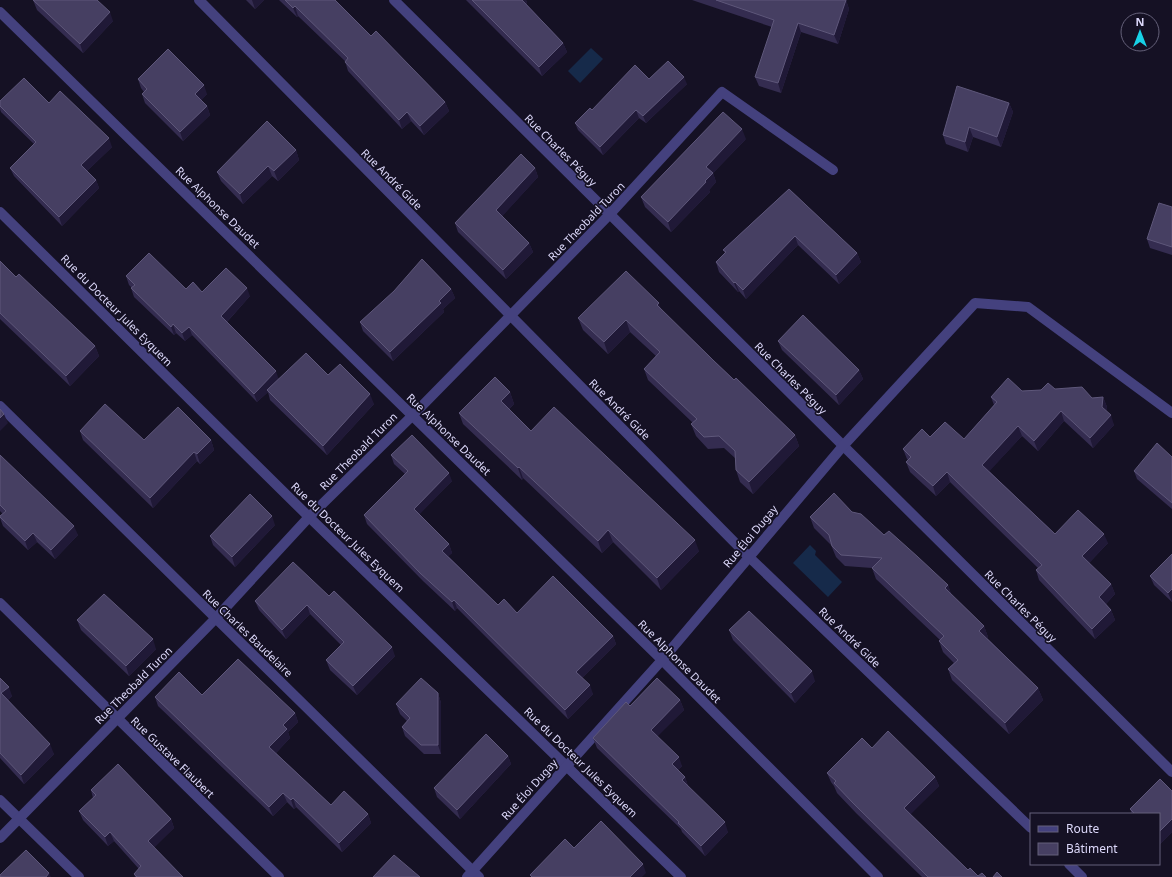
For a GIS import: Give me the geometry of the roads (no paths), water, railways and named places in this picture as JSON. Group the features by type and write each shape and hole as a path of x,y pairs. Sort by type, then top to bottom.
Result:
{"street":[{"name":"Rue André Gide","path":"199,0 749,557 1030,827"},
{"name":"Rue Charles Péguy","path":"394,0 1172,772"},
{"name":"Rue Alphonse Daudet","path":"0,12 662,660 878,877"},
{"name":"Rue Theobald Turon","path":"0,838 216,618 309,517 413,415 609,215 722,92 833,170"},
{"name":"Rue du Docteur Jules Eyquem","path":"0,212 309,517 566,764 681,877"},
{"name":"Rue Éloi Dugay","path":"473,875 566,764 662,660 843,446 975,304 1028,307 1172,413"},
{"name":"Rue Charles Baudelaire","path":"0,406 216,618 473,875"},
{"name":"Rue Gustave Flaubert","path":"0,603 279,877"},
{"path":"0,800 79,877"},
{"path":"1070,865 1082,877"}],"water":[{"path":"591,48 603,59 580,83 568,71"},
{"path":"810,545 816,551 815,555 842,582 828,597 793,563"}]}
